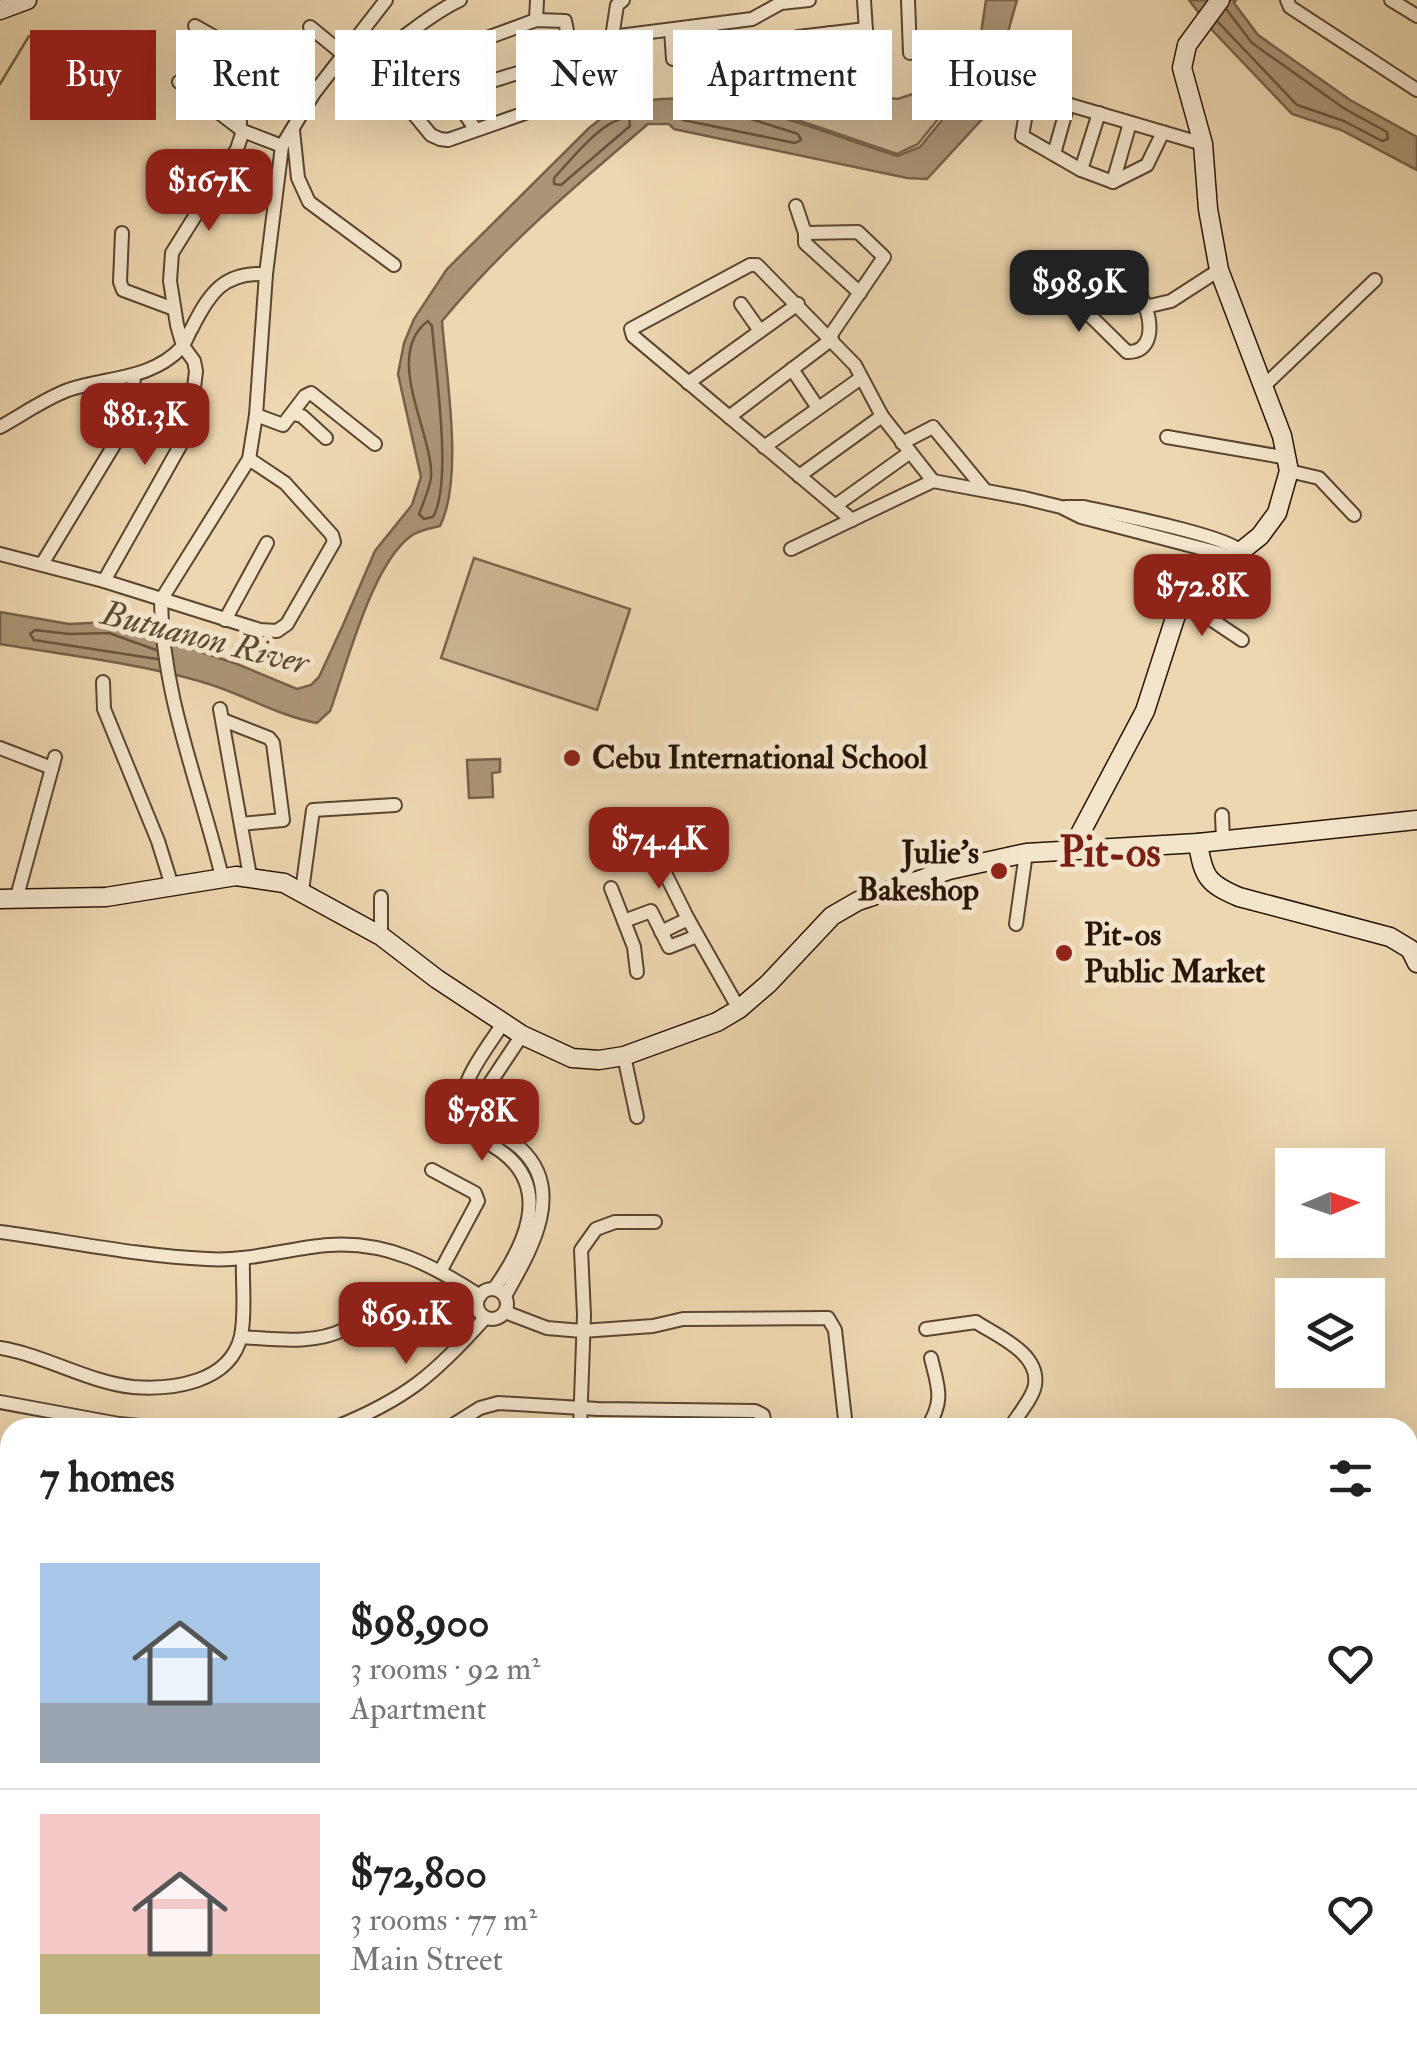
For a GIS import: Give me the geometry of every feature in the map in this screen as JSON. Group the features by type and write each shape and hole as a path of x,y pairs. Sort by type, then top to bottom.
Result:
{"main road":[{"path":"0,10 27,0"},
{"path":"1072,849 1145,710 1167,636 1185,602 1270,524 1283,498 1289,464 1264,386 1218,270 1204,144 1182,68 1186,45 1220,0"},
{"path":"8,899 106,898 222,877 250,876 302,891 381,936 446,986 522,1034 572,1058 600,1060 689,1034 740,1008 832,916 858,901 949,870 1026,853 1198,843 1417,820"},
{"path":"1198,843 1202,870 1216,888 1390,938 1410,949 1417,963"}],"street":[{"path":"362,30 386,0"},
{"path":"416,30 460,0"},
{"path":"536,20 537,0"},
{"path":"613,30 617,5 623,0"},
{"path":"653,32 752,19 781,3 808,0"},
{"path":"857,30 866,29 864,0"},
{"path":"908,0 910,53"},
{"path":"1287,0 1290,8 1417,90"},
{"path":"1391,0 1417,16"},
{"path":"496,35 536,20 565,21 567,30"},
{"path":"711,24 712,30"},
{"path":"104,582 189,430 196,371 183,346 174,309 172,253 237,149 242,129 239,52 195,26"},
{"path":"310,28 335,48"},
{"path":"671,30 673,59"},
{"path":"222,877 168,676 161,600 249,459 282,146 335,65"},
{"path":"1072,105 1204,144"},
{"path":"1082,170 1099,113"},
{"path":"419,120 440,140 516,115"},
{"path":"230,120 282,146"},
{"path":"469,120 475,129"},
{"path":"1025,120 1022,136 1082,170 1114,182 1147,165 1164,132"},
{"path":"1054,154 1064,120"},
{"path":"1114,182 1130,122"},
{"path":"294,130 298,178 308,202 394,265"},
{"path":"796,206 805,233 804,244 860,293"},
{"path":"122,232 123,290 174,309"},
{"path":"729,417 831,338 884,258 858,232 805,233"},
{"path":"1106,262 1137,286 1145,307 1149,339 1142,350 1127,352 1057,291 1081,269 1106,262"},
{"path":"852,520 632,336 632,329 755,264 856,365 882,416 933,481"},
{"path":"1145,307 1171,301 1218,270"},
{"path":"0,427 72,389 158,366 183,346 206,302 222,284 233,276 266,274"},
{"path":"1264,386 1375,280"},
{"path":"741,304 760,331"},
{"path":"688,383 798,304"},
{"path":"792,369 818,408"},
{"path":"42,564 131,417 134,375"},
{"path":"764,446 860,378"},
{"path":"256,415 283,425 311,393 375,444"},
{"path":"293,414 302,416 326,438"},
{"path":"799,476 882,416"},
{"path":"835,506 934,427 984,489"},
{"path":"1167,437 1289,464 1319,478 1354,515"},
{"path":"0,554 225,620 277,631 287,624 334,542 285,483 249,459"},
{"path":"791,549 933,481 1062,507 1084,506 1235,544 1234,556"},
{"path":"225,620 268,543"},
{"path":"1185,602 1242,640"},
{"path":"103,682 104,709 158,841 172,886"},
{"path":"241,824 283,820 273,743 221,715 250,876"},
{"path":"0,748 53,762 8,899"},
{"path":"302,891 313,810 395,805"},
{"path":"1222,816 1223,840"},
{"path":"645,833 697,936 740,1008"},
{"path":"1016,924 1026,853"},
{"path":"611,888 634,947 637,972"},
{"path":"381,896 381,936"},
{"path":"624,922 651,911 670,948 697,936"},
{"path":"661,932 688,919"},
{"path":"503,1023 468,1081 464,1114 471,1128 507,1155 525,1178 529,1240"},
{"path":"505,1312 500,1293 543,1212 539,1181 520,1148 485,1123 479,1112 486,1089 522,1034"},
{"path":"624,1056 637,1117"},
{"path":"468,1081 486,1089"},
{"path":"432,1170 475,1193 478,1201 441,1270"},
{"path":"580,1418 582,1250 596,1229 615,1222 655,1222"},
{"path":"0,1232 206,1260 243,1259 330,1245 360,1246 416,1258 480,1296 500,1293"},
{"path":"0,1348 132,1386 180,1386 214,1374 241,1336 243,1259"},
{"path":"480,1296 478,1310 485,1318 497,1319 505,1312"},
{"path":"505,1312 547,1328 582,1331 684,1320 828,1318 835,1330 845,1418"},
{"path":"356,1418 414,1388 440,1369 485,1318"},
{"path":"926,1330 976,1322 1020,1350 1032,1364 1035,1386 1016,1418"},
{"path":"241,1336 288,1340 330,1337 345,1329"},
{"path":"930,1358 940,1396 933,1418"},
{"path":"0,1402 87,1418"},
{"path":"464,1418 498,1403 598,1410 755,1411 764,1418"}],"shaded area":[{"path":"912,94 912,120 937,120 918,144 897,154 798,120 892,120 892,98"},
{"path":"474,558 630,609 597,710 441,658"}],"water":[{"path":"986,0 1017,0 1009,30 982,30"},
{"path":"1189,0 1236,0 1234,3 1258,35 1350,100 1417,137 1417,170 1341,130 1292,114 1212,30"},
{"path":"673,99 673,120 788,120 898,156 920,147 942,120 981,120 927,179 674,129 669,124 648,124 540,218 442,321 452,426 447,506 440,526 411,536 384,569 362,616 330,711 317,723 174,675 0,644 0,612 69,624 111,622 237,664 297,689 311,685 319,677 375,551 412,505 421,477 398,374 414,319 447,269 590,127 599,120 653,120 653,100"},
{"path":"500,759 500,772 492,773 493,797 469,798 467,760"}],"waterway":[{"path":"0,84 29,36"}],"place":[{"name":"Cebu International School","path":"572,758"},
{"name":"Julie's Bakeshop","path":"999,871"},
{"name":"Pit-os Public Market","path":"1064,953"}],"district":[{"name":"Pit-os","path":"1110,853"}],"water label":[{"name":"Butuanon River","path":"205,638"}]}
